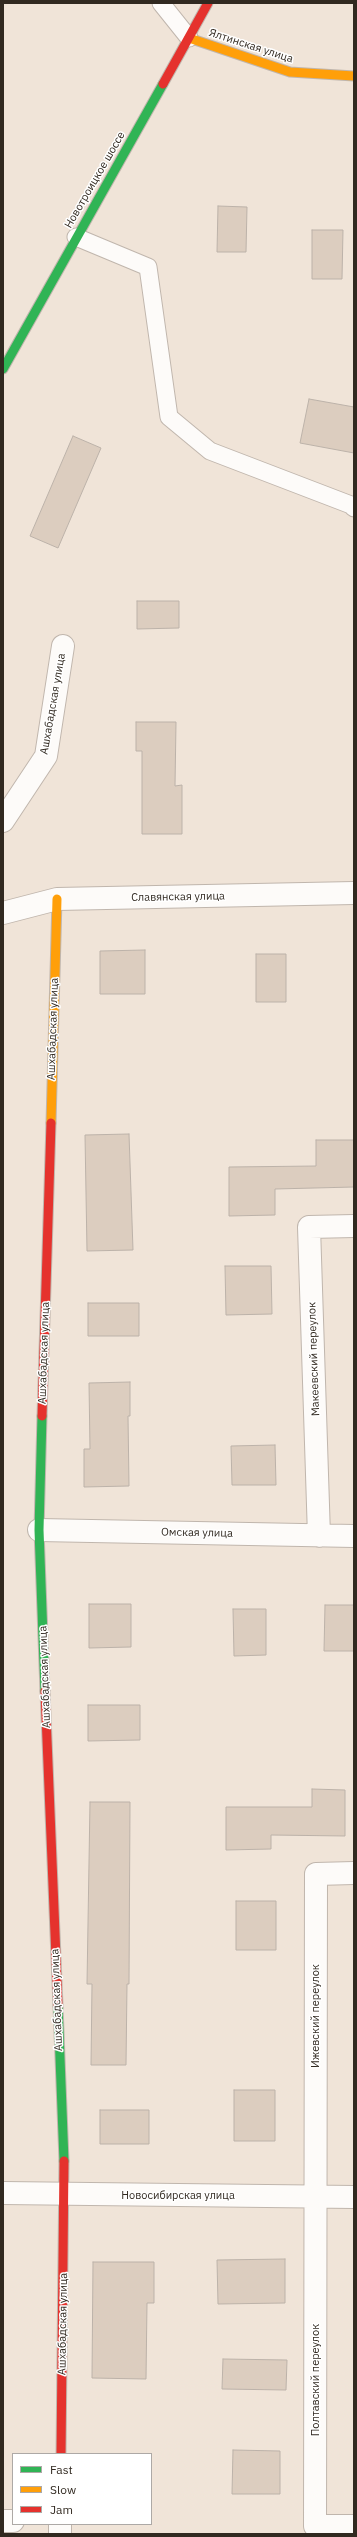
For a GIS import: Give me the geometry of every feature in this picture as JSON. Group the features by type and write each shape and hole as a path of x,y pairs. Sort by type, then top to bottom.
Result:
{"street":[{"name":"Новотроицкое шоссе","path":"3,369 76,237 190,38 208,3"},
{"name":"Ялтинская улица","path":"190,38 290,72 354,76"},
{"name":"Ашхабадская улица","path":"3,821 46,756 63,646"},
{"name":"Славянская улица","path":"3,913 57,899 354,893"},
{"name":"Ашхабадская улица","path":"57,899 39,1530 65,2195 61,2453"},
{"name":"Макеевский переулок","path":"319,1536 309,1227 354,1226"},
{"name":"Омская улица","path":"39,1530 354,1536"},
{"name":"Ижевский переулок","path":"316,2196 316,1874 354,1873"},
{"name":"Новосибирская улица","path":"3,2193 65,2195 354,2197"},
{"name":"Полтавский переулок","path":"316,2196 315,2526 354,2526"}],"lane":[{"path":"161,3 190,38"},
{"path":"76,237 148,267 169,417 210,451 351,505 354,508"}],"building":[{"path":"218,206 247,207 246,252 217,252"},
{"path":"312,230 343,230 342,279 312,279"},
{"path":"309,399 354,407 354,453 300,443"},
{"path":"73,436 101,448 58,548 30,536"},
{"path":"137,601 179,601 179,628 137,629"},
{"path":"136,722 176,722 175,786 182,785 182,834 142,834 142,751 136,751"},
{"path":"145,950 145,994 100,994 100,951"},
{"path":"256,954 286,954 286,1002 256,1002"},
{"path":"129,1134 133,1250 87,1251 85,1135"},
{"path":"316,1140 354,1140 354,1187 275,1189 275,1215 229,1216 229,1167 316,1166"},
{"path":"225,1266 271,1266 272,1314 226,1315"},
{"path":"88,1303 139,1303 139,1336 88,1336"},
{"path":"130,1382 130,1416 128,1416 129,1486 84,1487 84,1449 90,1449 89,1383"},
{"path":"275,1445 276,1485 232,1485 231,1446"},
{"path":"89,1604 131,1604 131,1647 89,1648"},
{"path":"325,1605 354,1605 354,1651 324,1651"},
{"path":"233,1609 266,1609 266,1655 234,1656"},
{"path":"88,1705 140,1705 140,1740 88,1741"},
{"path":"312,1789 345,1790 345,1836 271,1835 271,1849 226,1850 226,1807 312,1807"},
{"path":"90,1802 130,1802 129,1984 127,1984 126,2065 91,2065 92,1984 87,1984"},
{"path":"236,1901 276,1901 276,1950 236,1950"},
{"path":"234,2090 275,2090 275,2141 234,2141"},
{"path":"100,2110 149,2110 149,2144 100,2144"},
{"path":"285,2259 285,2303 218,2304 217,2260"},
{"path":"93,2262 154,2262 154,2303 147,2303 146,2379 92,2378"},
{"path":"223,2359 287,2360 286,2390 222,2389"},
{"path":"233,2450 280,2451 280,2494 232,2494"}],"traffic: fast":[{"path":"3,369 163,84"},
{"path":"42,1416 39,1530 45,1691"},
{"path":"58,2006 64,2161"}],"traffic: slow":[{"path":"189,38 290,72 354,76"},
{"path":"51,1123 57,899"}],"traffic: jam":[{"path":"163,84 208,3"},
{"path":"42,1416 51,1123"},
{"path":"45,1691 58,2006"},
{"path":"61,2453 64,2161"}]}
